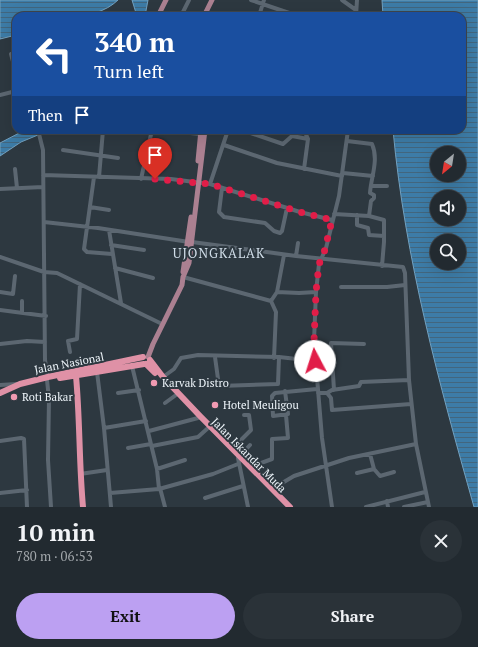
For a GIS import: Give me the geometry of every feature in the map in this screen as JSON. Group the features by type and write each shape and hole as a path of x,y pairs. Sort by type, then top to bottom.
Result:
{"highway":[{"name":"Jalan Nasional","path":"0,397 20,388 52,377 76,376 132,366 146,360"},
{"name":"Jalan Nasional","path":"0,393 20,384 146,360"},
{"name":"Jalan Iskandar Muda","path":"146,360 232,449 239,460 250,466 290,507"},
{"name":"Jalan Iskandar Muda","path":"146,360 176,395 286,507"},
{"path":"76,376 80,414 80,474 83,507"}],"main road":[{"path":"160,12 166,0"},
{"path":"206,12 212,0"},
{"path":"146,360 182,285 183,277 189,263 201,134"},
{"path":"197,182 204,134"},
{"path":"146,360 160,323 180,281 190,242"}],"street":[{"path":"183,12 189,0"},
{"path":"251,0 263,2 287,12"},
{"path":"342,0 356,10 357,0"},
{"path":"260,12 263,2"},
{"path":"0,95 12,92"},
{"path":"39,134 41,140 43,176 46,316 45,342 52,377 49,399 48,460 51,507"},
{"path":"103,134 100,156 86,227 85,251 112,254"},
{"path":"141,179 151,134"},
{"path":"210,184 227,134"},
{"path":"254,134 283,144 292,136 308,139"},
{"path":"304,169 308,139 306,134"},
{"path":"332,507 326,467 315,361 314,341 316,292 321,259 326,248 343,175 348,134"},
{"path":"347,141 372,144 375,166 370,193 375,196 371,201 369,216"},
{"path":"224,145 277,163 304,169 343,175 373,176"},
{"path":"63,150 118,158"},
{"path":"15,169 17,188"},
{"path":"43,176 197,182 210,184 287,208 332,220"},
{"path":"371,186 387,186"},
{"path":"0,189 43,187"},
{"path":"222,188 219,212 224,217 265,223 274,231 280,233 282,231 287,208"},
{"path":"90,208 109,210"},
{"path":"334,214 369,216 384,220 382,266"},
{"path":"357,215 357,225 368,228 369,236 384,236"},
{"path":"44,222 284,255 403,267 405,273 411,404 416,444 428,505 404,507"},
{"path":"109,230 121,303"},
{"path":"296,256 298,243"},
{"path":"111,245 144,250"},
{"path":"271,301 277,292 284,255"},
{"path":"0,258 44,272 57,273 160,323"},
{"path":"115,268 154,278"},
{"path":"0,292 14,293 15,276"},
{"path":"183,277 271,301"},
{"path":"70,352 68,341 77,339 80,284"},
{"path":"341,287 387,287 405,284"},
{"path":"277,292 316,292"},
{"path":"22,301 22,312"},
{"path":"215,357 219,386 273,384 278,382 276,312 271,301"},
{"path":"0,310 46,316"},
{"path":"0,344 28,341 45,342"},
{"path":"333,390 331,343 364,344"},
{"path":"163,377 174,369 181,358 198,355 315,361"},
{"path":"132,366 149,431 165,507"},
{"path":"97,372 111,507"},
{"path":"327,393 333,390 359,386 361,382 409,380"},
{"path":"0,385 20,384"},
{"path":"273,384 275,393 272,396 273,416 286,415"},
{"path":"118,393 139,390"},
{"path":"275,393 285,391 318,391 327,393 331,398 334,410 411,404"},
{"path":"250,466 272,459 272,440 288,438 286,415 288,414 285,391"},
{"path":"165,403 176,395"},
{"path":"232,449 251,431 249,415 244,416"},
{"path":"149,431 198,418"},
{"path":"104,428 146,421"},
{"path":"128,448 198,437 208,428"},
{"path":"0,441 24,439 27,507"},
{"path":"272,489 294,476 326,467 338,461 416,444"},
{"path":"110,493 160,488 213,474 239,460 250,445"},
{"path":"370,454 374,469 380,477 394,472"},
{"path":"157,469 185,460"},
{"path":"239,460 248,507"},
{"path":"357,473 374,469"},
{"path":"80,474 108,470"},
{"path":"205,498 243,486"},
{"path":"0,493 27,490"},
{"path":"366,507 425,492"},
{"path":"387,501 388,507"}],"water":[{"path":"0,0 118,0 108,8 98,12 12,12 12,36 0,39"},
{"path":"132,0 148,0 146,12 136,12"},
{"path":"382,0 478,0 478,507 474,507 448,414 425,320 398,178 393,134 466,134 466,12 383,12"},
{"path":"17,134 40,134 21,142 0,156 0,143"}],"place":[{"name":"Karvak Distro","path":"154,383"},
{"name":"Roti Bakar","path":"14,397"},
{"name":"Hotel Meuligou","path":"215,405"}],"district":[{"name":"UJONGKALAK","path":"219,253"}],"route":[{"path":"155,179 185,180 210,184 300,212 332,220 324,253 319,264 316,292 314,341 315,361"}]}
